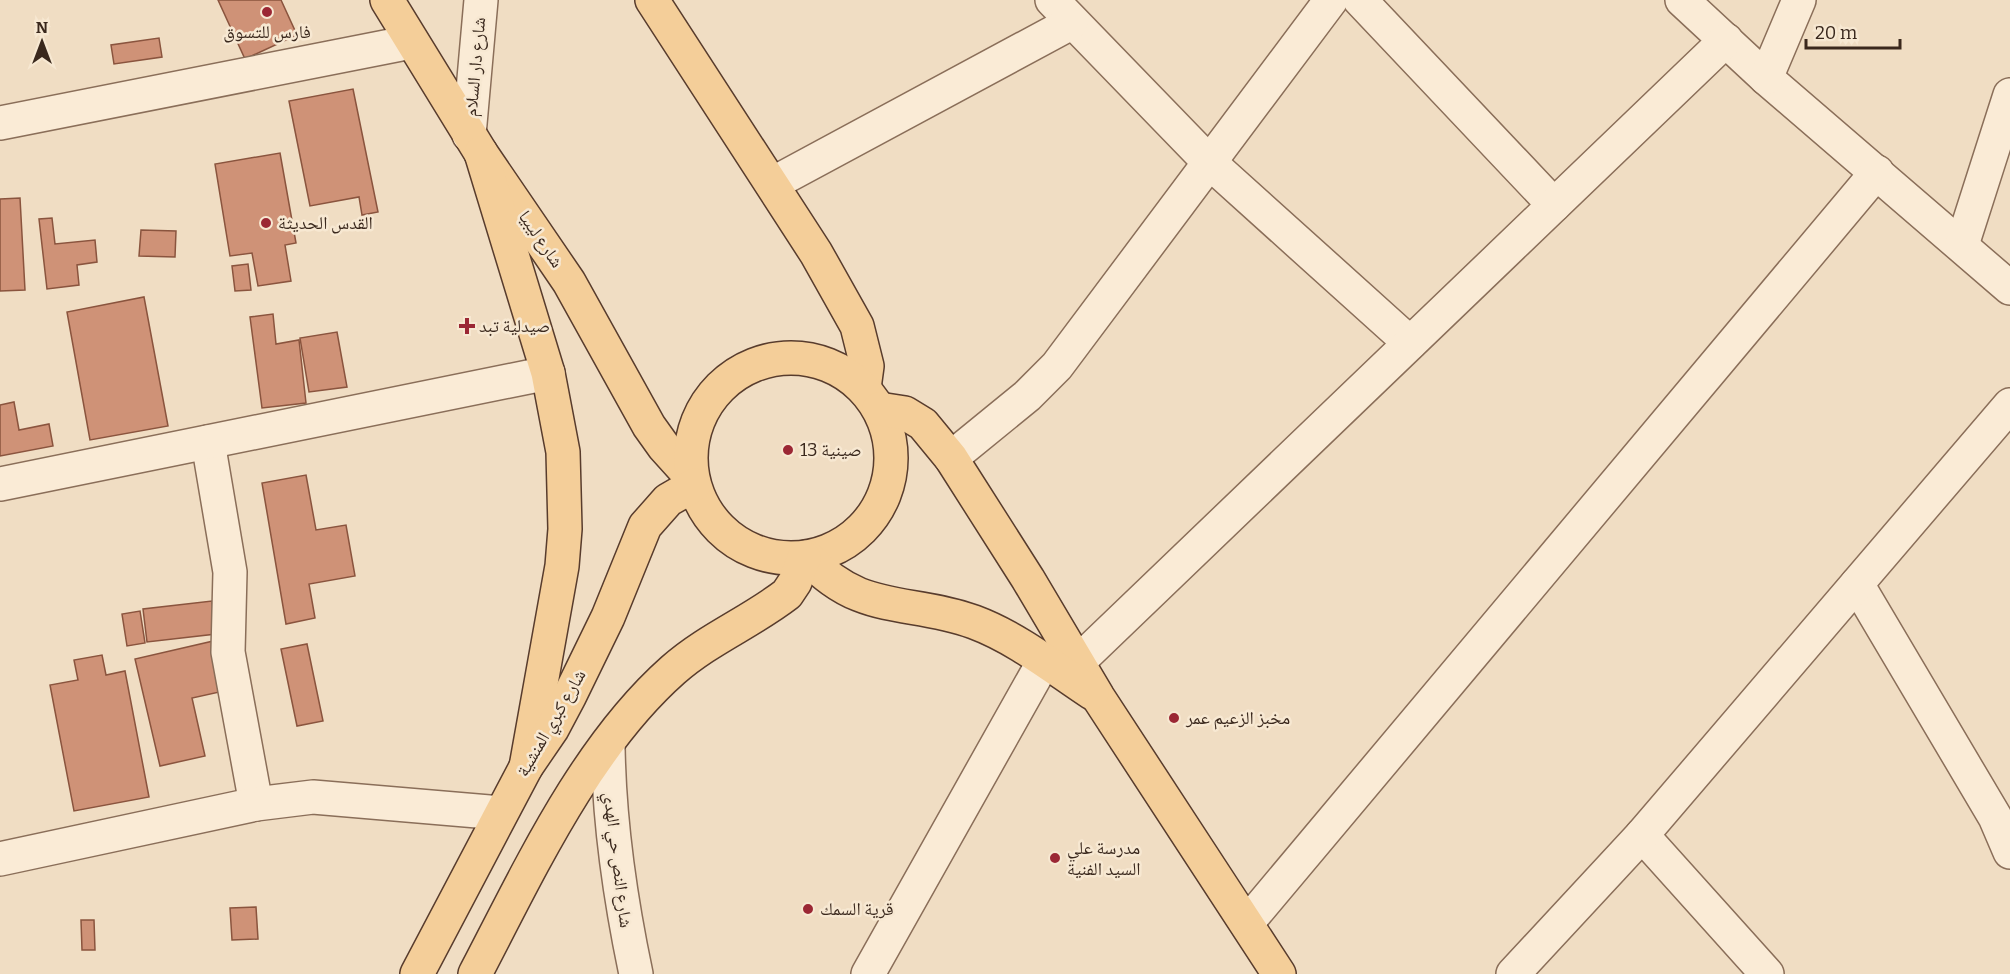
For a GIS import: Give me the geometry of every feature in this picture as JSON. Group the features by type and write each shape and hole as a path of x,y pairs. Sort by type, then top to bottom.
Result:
{"main road":[{"name":"شارع ليبيا","path":"387,0 475,144 570,282 649,426 693,481"},
{"path":"652,0 816,253 857,326 872,399 891,439 892,471 883,501 864,527 839,546 805,558 770,556 745,547 722,531 705,510 693,481 691,449 697,421 711,397 732,377 758,364 786,358 823,364 841,371 872,399 905,413 923,424 951,458 1098,697 1279,974"},
{"path":"475,144 548,373 563,452 565,529 562,566 526,768"},
{"name":"شارع كبري المنشية","path":"417,974 501,813 526,768 552,729 585,665 645,526 654,512 693,481"},
{"path":"805,558 837,585 856,595 972,621 1013,640 1098,697"},
{"path":"475,974 551,834 608,745 648,696 673,670 702,647 787,594 805,558"}],"street":[{"name":"شارع دار السلام","path":"475,144 481,0"},
{"path":"951,458 1027,396 1057,366 1208,161 1331,0"},
{"path":"1360,0 1554,205"},
{"path":"1682,0 1766,78 2010,288"},
{"path":"1766,78 1799,0"},
{"path":"772,184 1062,11 1208,161 1410,343"},
{"path":"1078,662 1726,39"},
{"path":"0,123 411,42"},
{"path":"1962,245 2010,95"},
{"path":"1247,924 1877,172"},
{"path":"0,484 548,373"},
{"path":"1513,974 1642,835 2010,405"},
{"path":"208,442 230,572 228,652 256,804"},
{"path":"1857,584 1995,817 2010,852"},
{"path":"868,974 1044,661"},
{"name":"شارع النص حي الهدي","path":"608,745 609,806 614,854 636,974"},
{"path":"0,859 256,804 314,797 501,813"},
{"path":"1642,835 1767,974"}],"building":[{"path":"218,0 281,0 297,35 245,59"},
{"path":"159,38 162,57 114,64 111,45"},
{"path":"353,89 378,212 362,215 359,197 310,206 289,101"},
{"path":"280,153 296,243 285,245 291,281 258,286 252,253 230,256 215,164"},
{"path":"20,198 25,290 0,291 0,199"},
{"path":"52,218 55,244 95,240 97,262 77,265 79,285 47,289 39,219"},
{"path":"141,230 176,231 175,257 139,256"},
{"path":"248,264 251,290 235,291 232,266"},
{"path":"144,297 168,426 90,440 67,312"},
{"path":"273,314 276,344 299,340 306,403 262,408 250,317"},
{"path":"337,332 347,387 309,392 300,338"},
{"path":"14,402 19,430 49,424 53,446 0,456 0,405"},
{"path":"306,475 316,530 346,525 355,576 309,584 315,618 286,624 262,483"},
{"path":"212,601 216,634 147,642 143,609"},
{"path":"140,611 145,643 127,646 122,614"},
{"path":"222,639 233,689 192,698 205,756 160,766 135,659"},
{"path":"307,644 323,721 297,726 281,649"},
{"path":"102,655 106,675 125,671 149,797 74,811 50,685 78,680 74,660"},
{"path":"256,907 258,939 232,940 230,908"},
{"path":"81,920 94,920 95,950 82,950"}],"place":[{"name":"فارس للتسوق","path":"267,12"},
{"name":"القدس الحديثة","path":"266,223"},
{"name":"صيدلية تبد","path":"467,326"},
{"name":"صينية 13","path":"788,450"},
{"name":"مخبز الزعيم عمر","path":"1174,718"},
{"name":"مدرسة علي السيد الفنية","path":"1055,858"},
{"name":"قرية السمك","path":"808,909"}]}
